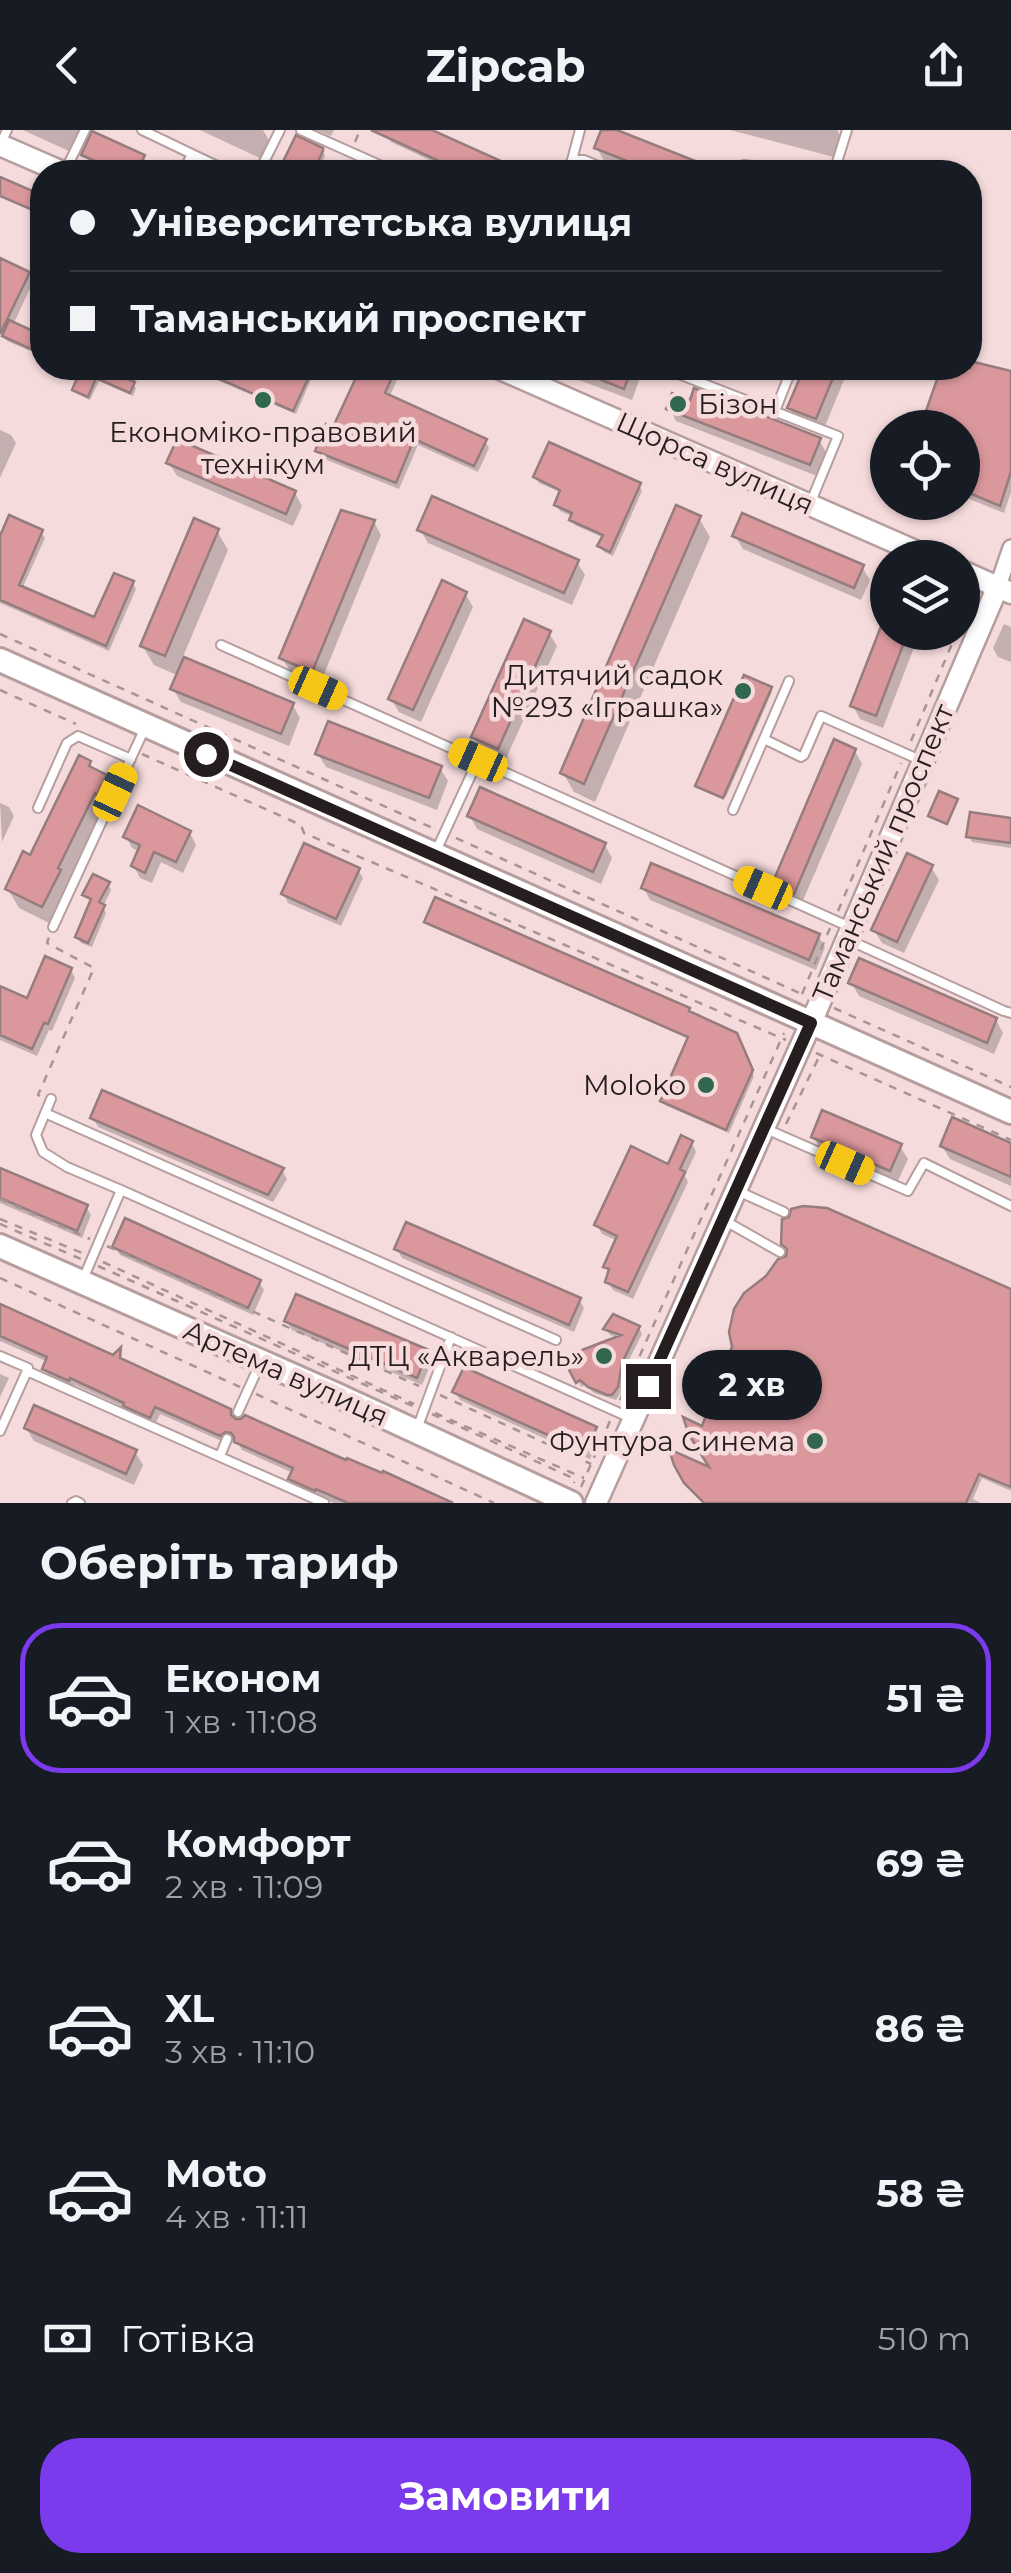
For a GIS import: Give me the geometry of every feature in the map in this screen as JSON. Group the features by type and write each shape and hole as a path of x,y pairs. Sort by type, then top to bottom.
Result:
{"main road":[{"path":"0,660 434,855 806,1009 1011,1112"},
{"name":"Артема вулиця","path":"0,1246 88,1268 260,1362 421,1417 578,1499"}],"street":[{"path":"0,145 35,160"},
{"name":"Щорса вулиця","path":"526,380 891,540"},
{"path":"980,579 1004,589 1011,548"},
{"name":"Таманський проспект","path":"578,1499 723,1220 764,1128 791,1042 844,929 914,758 1004,589"}],"lane":[{"path":"0,145 6,130"},
{"path":"69,160 85,130"},
{"path":"142,130 205,160"},
{"path":"265,160 280,130"},
{"path":"302,130 368,160"},
{"path":"580,130 572,160 584,160"},
{"path":"837,160 846,130"},
{"path":"189,160 192,154"},
{"path":"694,380 838,436 810,504"},
{"path":"775,411 787,380"},
{"path":"221,645 844,929 1011,1013"},
{"path":"733,810 789,681"},
{"path":"764,740 802,756 821,716 914,758"},
{"path":"52,927 146,726"},
{"path":"38,808 74,737 133,755"},
{"path":"434,855 478,760"},
{"path":"51,1099 36,1134 43,1152 67,1167 624,1415"},
{"path":"45,1112 556,1340"},
{"path":"764,1128 908,1191 924,1162 1011,1206"},
{"path":"88,1268 121,1190"},
{"path":"736,1190 784,1212"},
{"path":"723,1220 780,1252"},
{"path":"421,1417 451,1337"},
{"path":"0,1356 28,1368 0,1430"},
{"path":"238,1412 260,1362"},
{"path":"26,1371 324,1503"},
{"path":"220,1456 227,1439"},
{"path":"72,1503 80,1503"}],"path":[{"path":"0,634 444,833 806,1009 1011,1087"},
{"path":"578,1499 590,1464 624,1415 844,929 914,758 951,650"},
{"path":"0,690 87,729"},
{"path":"133,755 1011,1140"},
{"path":"51,1099 38,1095 94,968 46,944 52,927"},
{"path":"0,1199 590,1464"},
{"path":"0,1222 88,1268 421,1417 575,1480 578,1499"},
{"path":"421,1417 584,1478"}],"building":[{"path":"371,130 432,130 498,160 437,160"},
{"path":"601,130 617,130 693,160 624,160 594,148"},
{"path":"92,131 145,155 143,160 92,160 81,155"},
{"path":"296,135 323,148 319,160 284,160"},
{"path":"0,177 30,190 30,209 0,196"},
{"path":"0,258 30,272 0,334"},
{"path":"9,320 30,330 30,349 2,336"},
{"path":"982,364 1011,371 1011,472 1000,506 980,498 980,410 926,410 937,380 982,380"},
{"path":"76,380 95,380 88,397 72,390"},
{"path":"101,380 135,382 130,393"},
{"path":"222,380 307,380 293,411"},
{"path":"355,380 391,380 385,393 487,439 474,466 414,439 396,483 315,451 326,424 333,427"},
{"path":"602,380 627,380 624,389"},
{"path":"799,380 832,380 816,419 787,408"},
{"path":"694,388 821,438 810,465 666,409 672,393 690,400"},
{"path":"177,439 296,491 286,514 166,463"},
{"path":"549,442 641,483 610,552 597,546 603,535 569,520 572,513 554,505 560,490 533,477"},
{"path":"432,496 579,560 564,593 417,530"},
{"path":"676,505 701,516 584,784 560,773"},
{"path":"341,510 375,520 312,672 279,658"},
{"path":"742,513 864,565 854,588 732,536"},
{"path":"9,515 43,530 19,585 94,617 114,573 134,581 106,646 0,600 0,536"},
{"path":"194,518 219,529 165,656 140,646"},
{"path":"442,580 467,592 413,710 388,699"},
{"path":"524,619 551,631 498,749 471,737"},
{"path":"872,650 901,650 876,716 850,706"},
{"path":"184,657 294,703 281,734 170,689"},
{"path":"744,675 772,687 723,798 695,786"},
{"path":"328,721 442,766 429,798 315,754"},
{"path":"834,739 856,749 794,894 772,884"},
{"path":"79,755 91,761 89,766 107,775 42,907 5,889 23,851 30,855"},
{"path":"480,787 606,843 593,872 467,816"},
{"path":"939,791 958,799 947,824 928,816"},
{"path":"138,805 191,831 176,862 154,852 145,873 131,866 140,845 123,837"},
{"path":"970,812 1011,818 1011,843 966,837"},
{"path":"304,843 360,868 336,919 281,894"},
{"path":"907,853 933,865 897,942 871,930"},
{"path":"651,863 820,934 809,960 641,888"},
{"path":"93,874 110,882 99,902 105,905 88,943 75,937 91,899 82,895"},
{"path":"435,897 690,1008 689,1011 737,1033 753,1070 726,1130 660,1101 688,1037 424,922"},
{"path":"45,956 72,968 48,1024 44,1023 32,1049 0,1035 0,986 27,998"},
{"path":"859,958 997,1018 987,1043 848,983"},
{"path":"102,1090 284,1168 268,1195 90,1118"},
{"path":"822,1110 902,1144 890,1171 811,1137"},
{"path":"952,1117 1011,1143 1011,1177 940,1146"},
{"path":"681,1135 693,1141 680,1169 685,1172 628,1292 605,1282 609,1269 603,1267 617,1236 594,1225 631,1146 668,1164"},
{"path":"0,1168 88,1205 77,1231 0,1198"},
{"path":"827,1208 1011,1289 1011,1487 979,1474 966,1503 704,1503 684,1483 669,1449 709,1467 683,1417 702,1426 708,1410 697,1386 718,1395 727,1372 722,1370 732,1347 729,1332 734,1309 744,1293 766,1276 778,1259 786,1256 787,1249 781,1244 782,1219 789,1217 791,1209"},
{"path":"125,1218 261,1280 248,1308 112,1247"},
{"path":"406,1222 581,1298 569,1325 394,1249"},
{"path":"296,1294 429,1350 417,1378 284,1321"},
{"path":"0,1304 113,1355 121,1347 120,1358 231,1409 236,1419 245,1415 453,1503 348,1503 315,1491 288,1479 293,1468 234,1442 231,1433 220,1436 155,1407 150,1418 70,1378 69,1381 42,1369 47,1357 0,1336"},
{"name":"ДТЦ «Акварель»","path":"613,1314 640,1326 622,1363 618,1387 607,1395 580,1380 576,1383 568,1368 582,1350 621,1335 603,1329"},
{"path":"464,1367 597,1427 586,1452 452,1392"},
{"path":"34,1405 137,1450 126,1474 24,1428"}],"place":[{"name":"Економіко-правовий технікум","path":"263,400"},
{"name":"Бізон","path":"678,404"},
{"name":"Дитячий садок №293 «Іграшка»","path":"743,691"},
{"name":"Moloko","path":"706,1085"},
{"name":"ДТЦ «Акварель»","path":"604,1356"},
{"name":"Фунтура Синема","path":"815,1441"}],"route":[{"path":"206,754 811,1023 648,1386"}]}
